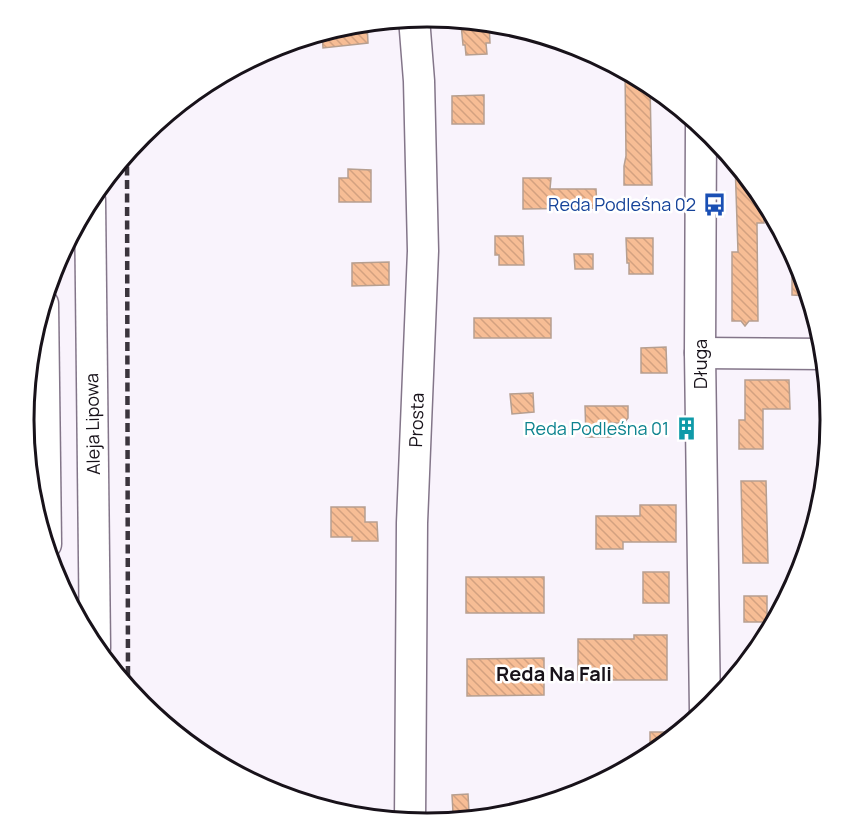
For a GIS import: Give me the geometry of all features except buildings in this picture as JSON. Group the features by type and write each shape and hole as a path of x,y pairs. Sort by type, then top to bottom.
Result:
{"street":[{"name":"Prosta","path":"410,812 412,523 423,251 420,92 415,28"},
{"name":"Długa","path":"701,138 700,353 705,698"},
{"name":"Aleja Lipowa","path":"90,218 95,628"},
{"path":"42,343 62,329 90,329"},
{"path":"700,353 815,354"},
{"path":"38,369 44,507"}],"railway":[{"path":"127,167 128,674"}],"place":[{"name":"Reda Podleśna 02","path":"714,204"},
{"name":"Reda Podleśna 01","path":"687,428"}],"district":[{"name":"Reda Na Fali","path":"554,673"}]}
